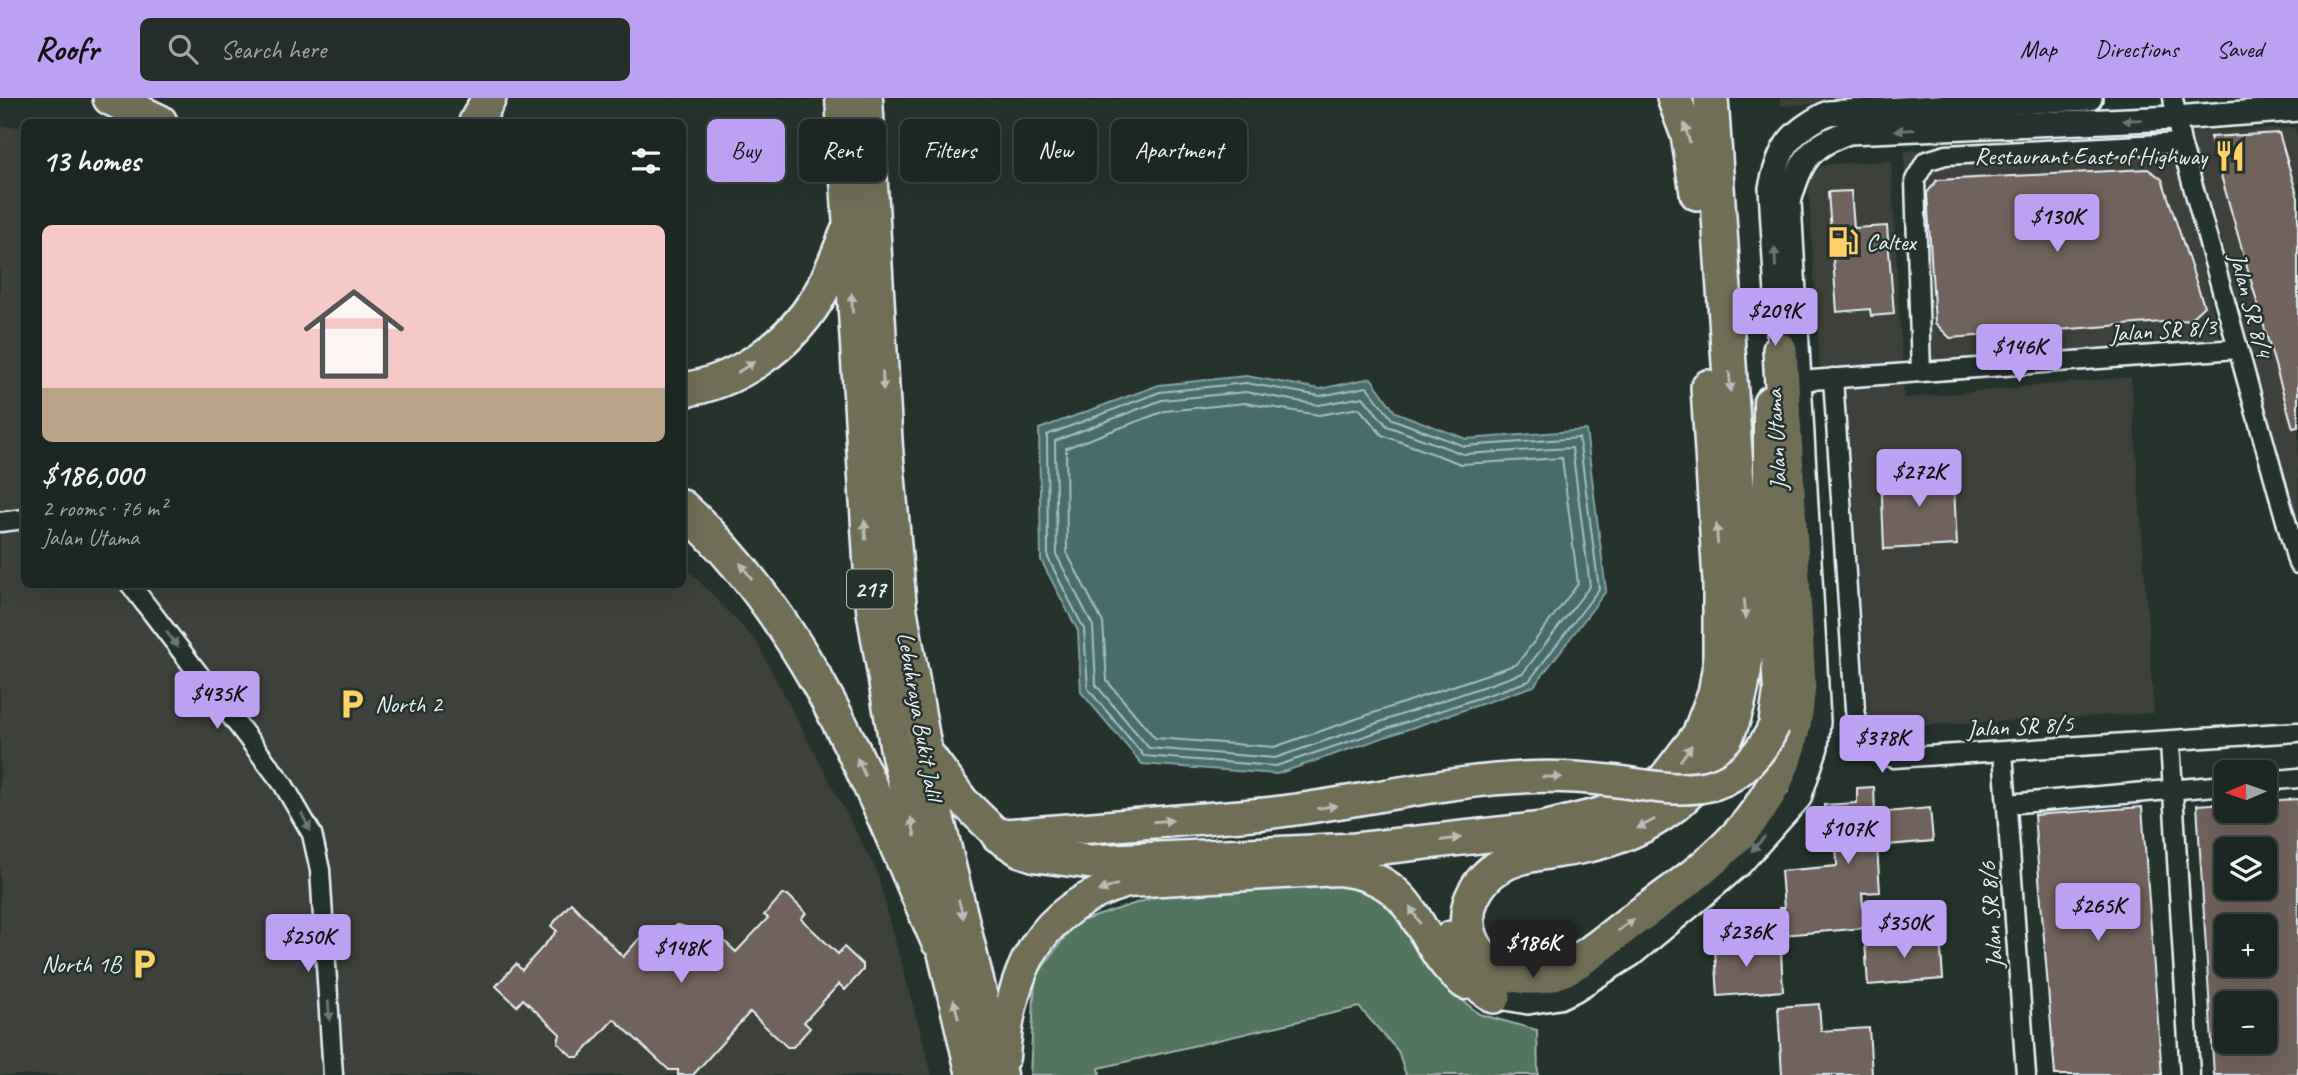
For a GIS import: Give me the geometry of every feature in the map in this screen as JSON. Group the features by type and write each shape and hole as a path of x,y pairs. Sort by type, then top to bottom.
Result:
{"highway":[{"path":"110,98 154,119"},
{"path":"478,119 489,98"},
{"name":"Lebuhraya Bukit Jalil","path":"841,98 872,609 896,751 972,1075"},
{"name":"Lebuhraya Bukit Jalil","path":"867,98 894,546 924,747 1002,1075"},
{"path":"1494,996 1471,979 1454,950 1449,919 1453,893 1469,865 1488,850 1543,829 1600,815 1647,794 1666,778 1699,735 1715,693 1721,645 1721,607 1696,170 1688,135 1674,98"},
{"path":"1711,98 1747,631 1743,687 1732,721 1714,757 1672,809 1631,832 1509,862 1486,877 1471,905 1471,938 1479,954 1505,974 1534,977 1566,968 1670,894 1717,857 1740,832 1764,802 1779,775 1797,723 1799,685 1780,350"},
{"path":"686,389 734,375 770,350 816,301 848,231"},
{"path":"998,835 1315,809 1431,787 1503,778 1563,777 1672,788 1701,787 1726,779 1746,764 1767,741 1774,726 1779,692 1768,446 1770,375 1780,350"},
{"path":"686,510 738,561 813,670 845,731 939,941"},
{"path":"924,747 963,801 998,835 1021,850 1036,855 1090,862 1380,848 1543,829"},
{"path":"1002,1075 1005,1037 1015,987 1032,948 1065,911 1098,892 1127,882 1338,870 1367,876 1391,887 1408,905 1455,976 1482,994 1494,996"}],"street":[{"path":"1780,350 1771,188 1776,162 1787,141 1806,124 1828,113 1979,101 2090,98"},
{"name":"Jalan Utama","path":"1494,996 1528,1002 1559,997 1632,954 1740,864 1799,797 1815,747 1818,721 1790,202 1798,170 1811,153 1826,140 1849,132 2174,108 2298,109"},
{"name":"Jalan SR 8/4","path":"2174,108 2237,349 2298,564"},
{"path":"1921,372 1914,180 1926,162 1946,155 2181,143"},
{"name":"Jalan SR 8/3","path":"1798,381 2237,349"},
{"name":"Jalan SR 8/5","path":"1833,378 1858,735 1873,752 1893,758 2298,732"},
{"path":"0,522 21,519"},
{"path":"133,588 283,785 313,834 320,870 333,1075"},
{"path":"2170,742 2190,1075"},
{"name":"Jalan SR 8/6","path":"2003,752 2026,1075"},
{"path":"2277,780 2298,778"},
{"path":"2008,804 2214,786"}],"shaded area":[{"path":"1781,98 1892,98 1781,106"},
{"path":"0,126 21,127 21,588 686,588 686,567 756,641 876,870 932,1075 0,1075"},
{"path":"2295,128 2298,140 2298,545 2183,132"},
{"path":"2172,136 2224,357 1915,378 1904,151"},
{"path":"1891,161 1904,398 2131,377 2154,713 1869,728 1844,370 1820,372 1808,179 1817,168 1828,164"}],"green space":[{"path":"1360,883 1400,910 1440,981 1479,1014 1537,1030 1538,1075 1406,1075 1398,1051 1359,1007 1099,1068 1100,1075 1030,1075 1035,978 1075,923 1161,895"}],"water":[{"path":"1246,376 1320,389 1371,378 1395,412 1466,439 1586,430 1606,591 1534,686 1277,774 1142,764 1081,692 1078,631 1041,560 1039,429 1159,385"}],"building":[{"path":"2279,133 2298,198 2298,427 2293,428 2210,137"},
{"path":"2148,169 2162,179 2204,306 2189,320 1950,338 1935,323 1927,193 1937,180"},
{"name":"Caltex","path":"1851,191 1854,228 1887,226 1894,314 1871,316 1870,309 1837,312 1828,192"},
{"path":"1953,470 1957,545 1884,549 1881,473"},
{"path":"1874,787 1875,813 1930,808 1933,841 1877,846 1880,892 1862,893 1865,928 1782,935 1779,908 1784,908 1781,871 1837,866 1836,838 1826,839 1824,805 1857,803 1857,788"},
{"path":"2298,799 2298,1075 2214,1075 2197,805 2214,804 2214,823 2277,823 2277,800"},
{"path":"2142,807 2162,1075 2055,1075 2034,815"},
{"path":"782,895 788,895 806,913 801,919 838,954 844,947 863,965 863,970 845,990 839,984 804,1022 810,1028 793,1047 787,1047 750,1012 693,1075 678,1075 678,1070 669,1070 614,1019 579,1057 573,1057 558,1043 560,1034 523,999 517,1006 496,986 516,964 522,970 557,931 551,926 571,903 623,957 639,939 666,937 672,928 678,925 685,927 691,936 718,935 736,952 768,918 764,915"},
{"path":"1738,933 1740,954 1781,951 1783,991 1718,996 1714,935"},
{"path":"1940,936 1943,979 1868,985 1865,942"},
{"path":"1819,1004 1821,1031 1869,1028 1872,1075 1782,1075 1778,1007"}],"place":[{"name":"Restaurant East of Highway","path":"2230,156"},
{"name":"Caltex","path":"1843,242"},
{"name":"North 2","path":"352,704"},
{"name":"North 1B","path":"144,964"}]}
